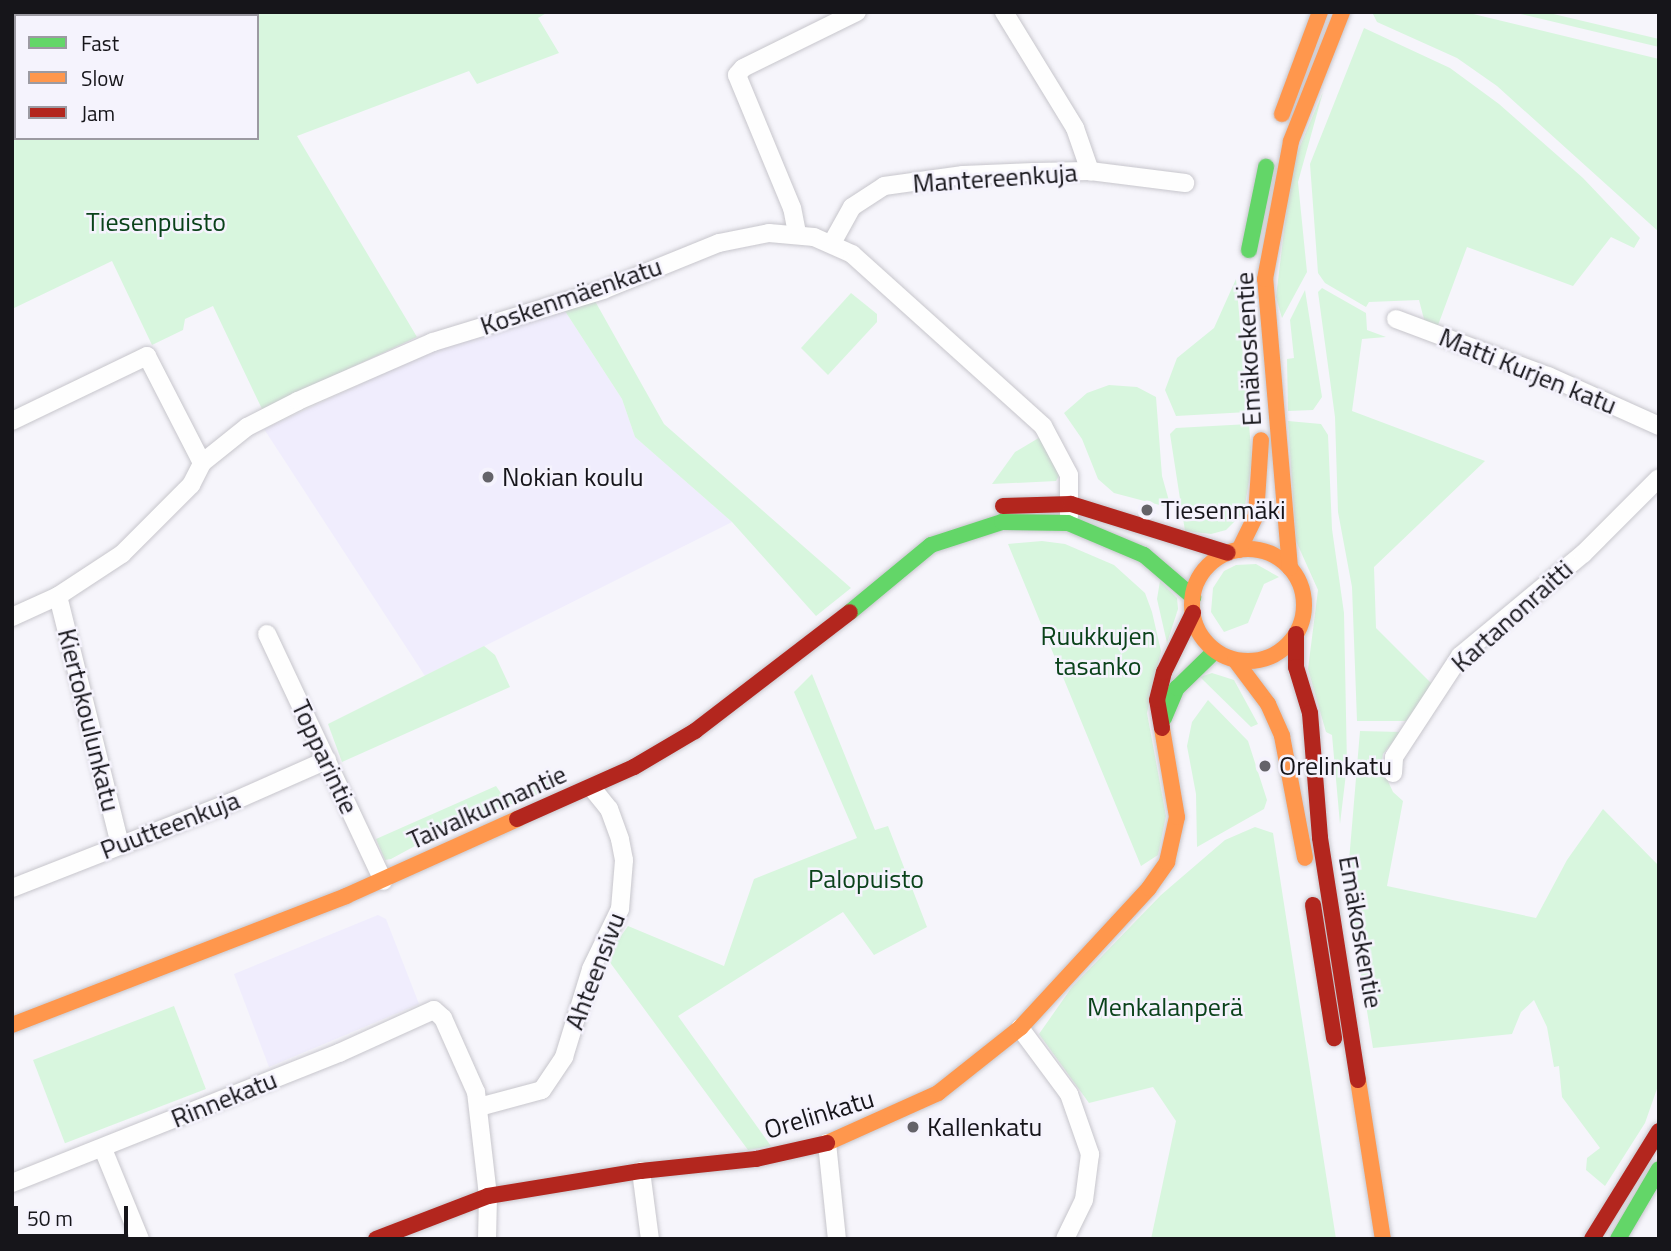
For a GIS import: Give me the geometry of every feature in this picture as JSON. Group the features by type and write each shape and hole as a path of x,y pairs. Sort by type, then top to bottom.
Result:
{"main road":[{"name":"Emäkoskentie","path":"1248,266 1267,163 1320,12"},
{"name":"Emäkoskentie","path":"1290,568 1265,279 1291,141 1342,12"},
{"name":"Emäkoskentie","path":"1234,552 1256,515 1260,488 1254,366"},
{"name":"Taivalkunnantie","path":"12,1025 383,881 592,788 695,731 797,656 932,545 944,530 978,512 1026,503 1071,504 1234,552"},
{"name":"Taivalkunnantie","path":"932,545 1002,522 1068,523 1144,555 1193,605"},
{"path":"1234,552 1267,553 1290,568 1303,593 1303,614 1297,634 1270,657 1235,660 1215,651 1200,634 1193,605 1207,567 1234,552"},
{"name":"Orelinkatu","path":"376,1239 488,1196 642,1171 757,1159 827,1143 938,1093 1020,1028 1149,888 1167,862 1177,817 1159,687 1193,605"},
{"name":"Emäkoskentie","path":"1297,634 1296,667 1310,713 1320,838 1383,1239"},
{"path":"1163,722 1177,688 1215,651"},
{"name":"Emäkoskentie","path":"1235,660 1268,704 1289,768 1366,1239"},
{"path":"1618,1239 1654,1165 1659,1131"},
{"path":"1592,1239 1654,1165"}],"street":[{"path":"797,233 792,208 737,75 743,68 857,12"},
{"path":"1004,12 1075,128 1090,171"},
{"name":"Mantereenkuja","path":"832,243 852,207 884,186 962,175 1090,171 1185,183"},
{"name":"Koskenmäenkatu","path":"12,617 58,596 148,532 191,485 202,463 247,428 433,342 603,290 744,236 797,233 832,243 882,276 1043,426 1065,462 1071,504 1068,523"},
{"name":"Matti Kurjen katu","path":"1396,319 1548,376 1659,426"},
{"path":"12,421 147,356 202,463"},
{"name":"Kartanonraitti","path":"1394,773 1394,757 1460,656 1583,554 1659,478"},
{"name":"Kiertokoulunkatu","path":"58,596 120,844"},
{"name":"Topparintie","path":"267,634 383,881"},
{"name":"Puutteenkuja","path":"12,888 120,844 232,803 327,760"},
{"name":"Ahteensivu","path":"479,1107 542,1090 565,1057 591,969 620,909 624,860 620,839 608,809 592,788"},
{"name":"Rinnekatu","path":"12,1184 103,1149 435,1010 470,1076 479,1107"},
{"path":"1020,1028 1069,1094 1090,1154 1084,1200 1065,1239"},
{"path":"479,1107 488,1196 487,1239"},
{"path":"827,1143 837,1239"},
{"path":"103,1149 140,1239"},
{"path":"642,1171 650,1239"}],"shaded area":[{"name":"Nokian koulu","path":"565,311 622,399 635,437 732,522 425,676 264,429 436,349"},
{"path":"378,915 386,919 419,1004 269,1067 234,974"}],"green space":[{"name":"Tiesenpuisto","path":"548,12 538,18 559,53 477,84 469,71 297,136 417,337 262,409 213,306 185,319 183,330 152,345 112,261 12,309 12,36 14,34 14,140 259,140 259,14 44,14"},
{"path":"1372,12 1465,12 1659,59 1659,232 1497,86 1457,58 1377,22"},
{"path":"1512,12 1545,12 1659,39 1659,47"},
{"path":"1364,28 1450,68 1499,104 1583,178 1640,238 1634,248 1611,237 1573,286 1467,247 1437,328 1425,323 1419,300 1369,302 1366,307 1325,283 1318,273 1310,164"},
{"path":"1323,92 1298,182 1307,272 1282,318 1276,297 1292,165"},
{"path":"1236,279 1248,412 1176,416 1165,390 1177,358 1214,328"},
{"path":"1322,288 1366,313 1367,330 1386,337 1362,339 1352,411 1485,461 1374,567 1376,628 1433,685 1406,721 1357,721 1352,587 1338,512 1335,417 1318,292"},
{"path":"1305,290 1322,397 1313,410 1288,411 1287,359 1294,358 1290,320"},
{"path":"851,293 877,314 877,322 828,375 801,348"},
{"path":"595,301 664,424 851,588 816,616 732,522 635,437 622,399 565,311"},
{"path":"1109,385 1137,387 1156,397 1162,476 1171,508 1114,493 1098,479 1082,439 1064,413 1087,393"},
{"path":"1288,421 1321,424 1328,435 1332,529 1344,613 1347,765 1340,824 1332,735 1326,732 1308,669 1318,590 1296,541"},
{"path":"1249,424 1252,461 1244,512 1226,530 1211,534 1185,531 1170,434 1176,428"},
{"path":"1042,436 1061,472 1056,481 992,484 1015,452"},
{"name":"Ruukkujen tasanko","path":"1042,541 1065,544 1114,565 1145,593 1152,612 1161,651 1147,713 1166,816 1158,855 1141,866 1008,544"},
{"path":"1256,564 1279,577 1264,584 1248,623 1224,632 1211,612 1213,588 1224,571 1236,565"},
{"path":"1160,581 1177,598 1178,609 1167,643 1157,599"},
{"path":"484,646 495,655 510,687 342,762 328,724"},
{"path":"1212,673 1234,680 1258,724 1251,727 1200,677"},
{"name":"Palopuisto","path":"812,674 875,830 888,826 927,927 874,955 843,912 678,1016 771,1146 748,1150 606,957 628,926 724,966 754,879 857,838 794,692"},
{"path":"1208,700 1248,741 1267,800 1264,809 1197,847 1196,794 1187,746 1192,722"},
{"path":"1360,731 1401,732 1383,754 1381,766 1393,792 1403,801 1387,886 1536,918 1567,860 1603,809 1659,866 1659,1083 1645,1123 1605,1186 1586,1170 1587,1158 1600,1148 1562,1097 1559,1066 1554,1067 1547,1027 1534,1000 1521,1012 1512,1034 1373,1048 1351,913 1349,861"},
{"path":"563,771 559,786 446,829 385,860 376,839 496,786 505,799"},
{"name":"Menkalanperä","path":"1255,827 1273,833 1336,1239 1151,1239 1176,1121 1153,1087 1089,1103 1039,1034 1072,987 1161,895 1225,840"},
{"path":"174,1006 206,1089 65,1143 33,1060"}],"traffic: fast":[{"path":"1249,250 1266,167"},
{"path":"850,612 931,545 1002,522 1068,523 1144,555 1193,597"},
{"path":"1164,718 1177,688 1215,651"},
{"path":"1618,1239 1659,1169"}],"traffic: slow":[{"path":"1282,114 1320,12"},
{"path":"1290,568 1265,279 1291,141 1342,12"},
{"path":"1239,550 1256,515 1261,440"},
{"path":"1248,549 1269,553 1287,566 1300,584 1304,605 1300,626 1287,644 1269,657 1248,661 1227,657 1209,644 1196,626 1192,605 1196,584 1209,566 1227,553 1248,549"},
{"path":"1235,660 1268,704 1282,736 1305,858"},
{"path":"827,1143 938,1093 1020,1028 1149,888 1167,862 1177,817 1162,728"},
{"path":"12,1025 346,896 517,819"},
{"path":"1358,1080 1383,1239"}],"traffic: jam":[{"path":"1003,506 1071,504 1228,553"},
{"path":"517,819 634,767 695,731 850,612"},
{"path":"1162,728 1157,700 1164,672 1193,613"},
{"path":"1296,634 1296,667 1310,713 1320,838 1358,1080"},
{"path":"1313,905 1334,1038"},
{"path":"1592,1239 1659,1131"},
{"path":"376,1239 488,1196 641,1171 756,1159 827,1143"}],"place":[{"name":"Nokian koulu","path":"488,477"},
{"name":"Tiesenmäki","path":"1147,510"},
{"name":"Orelinkatu","path":"1265,766"},
{"name":"Kallenkatu","path":"913,1127"}]}
